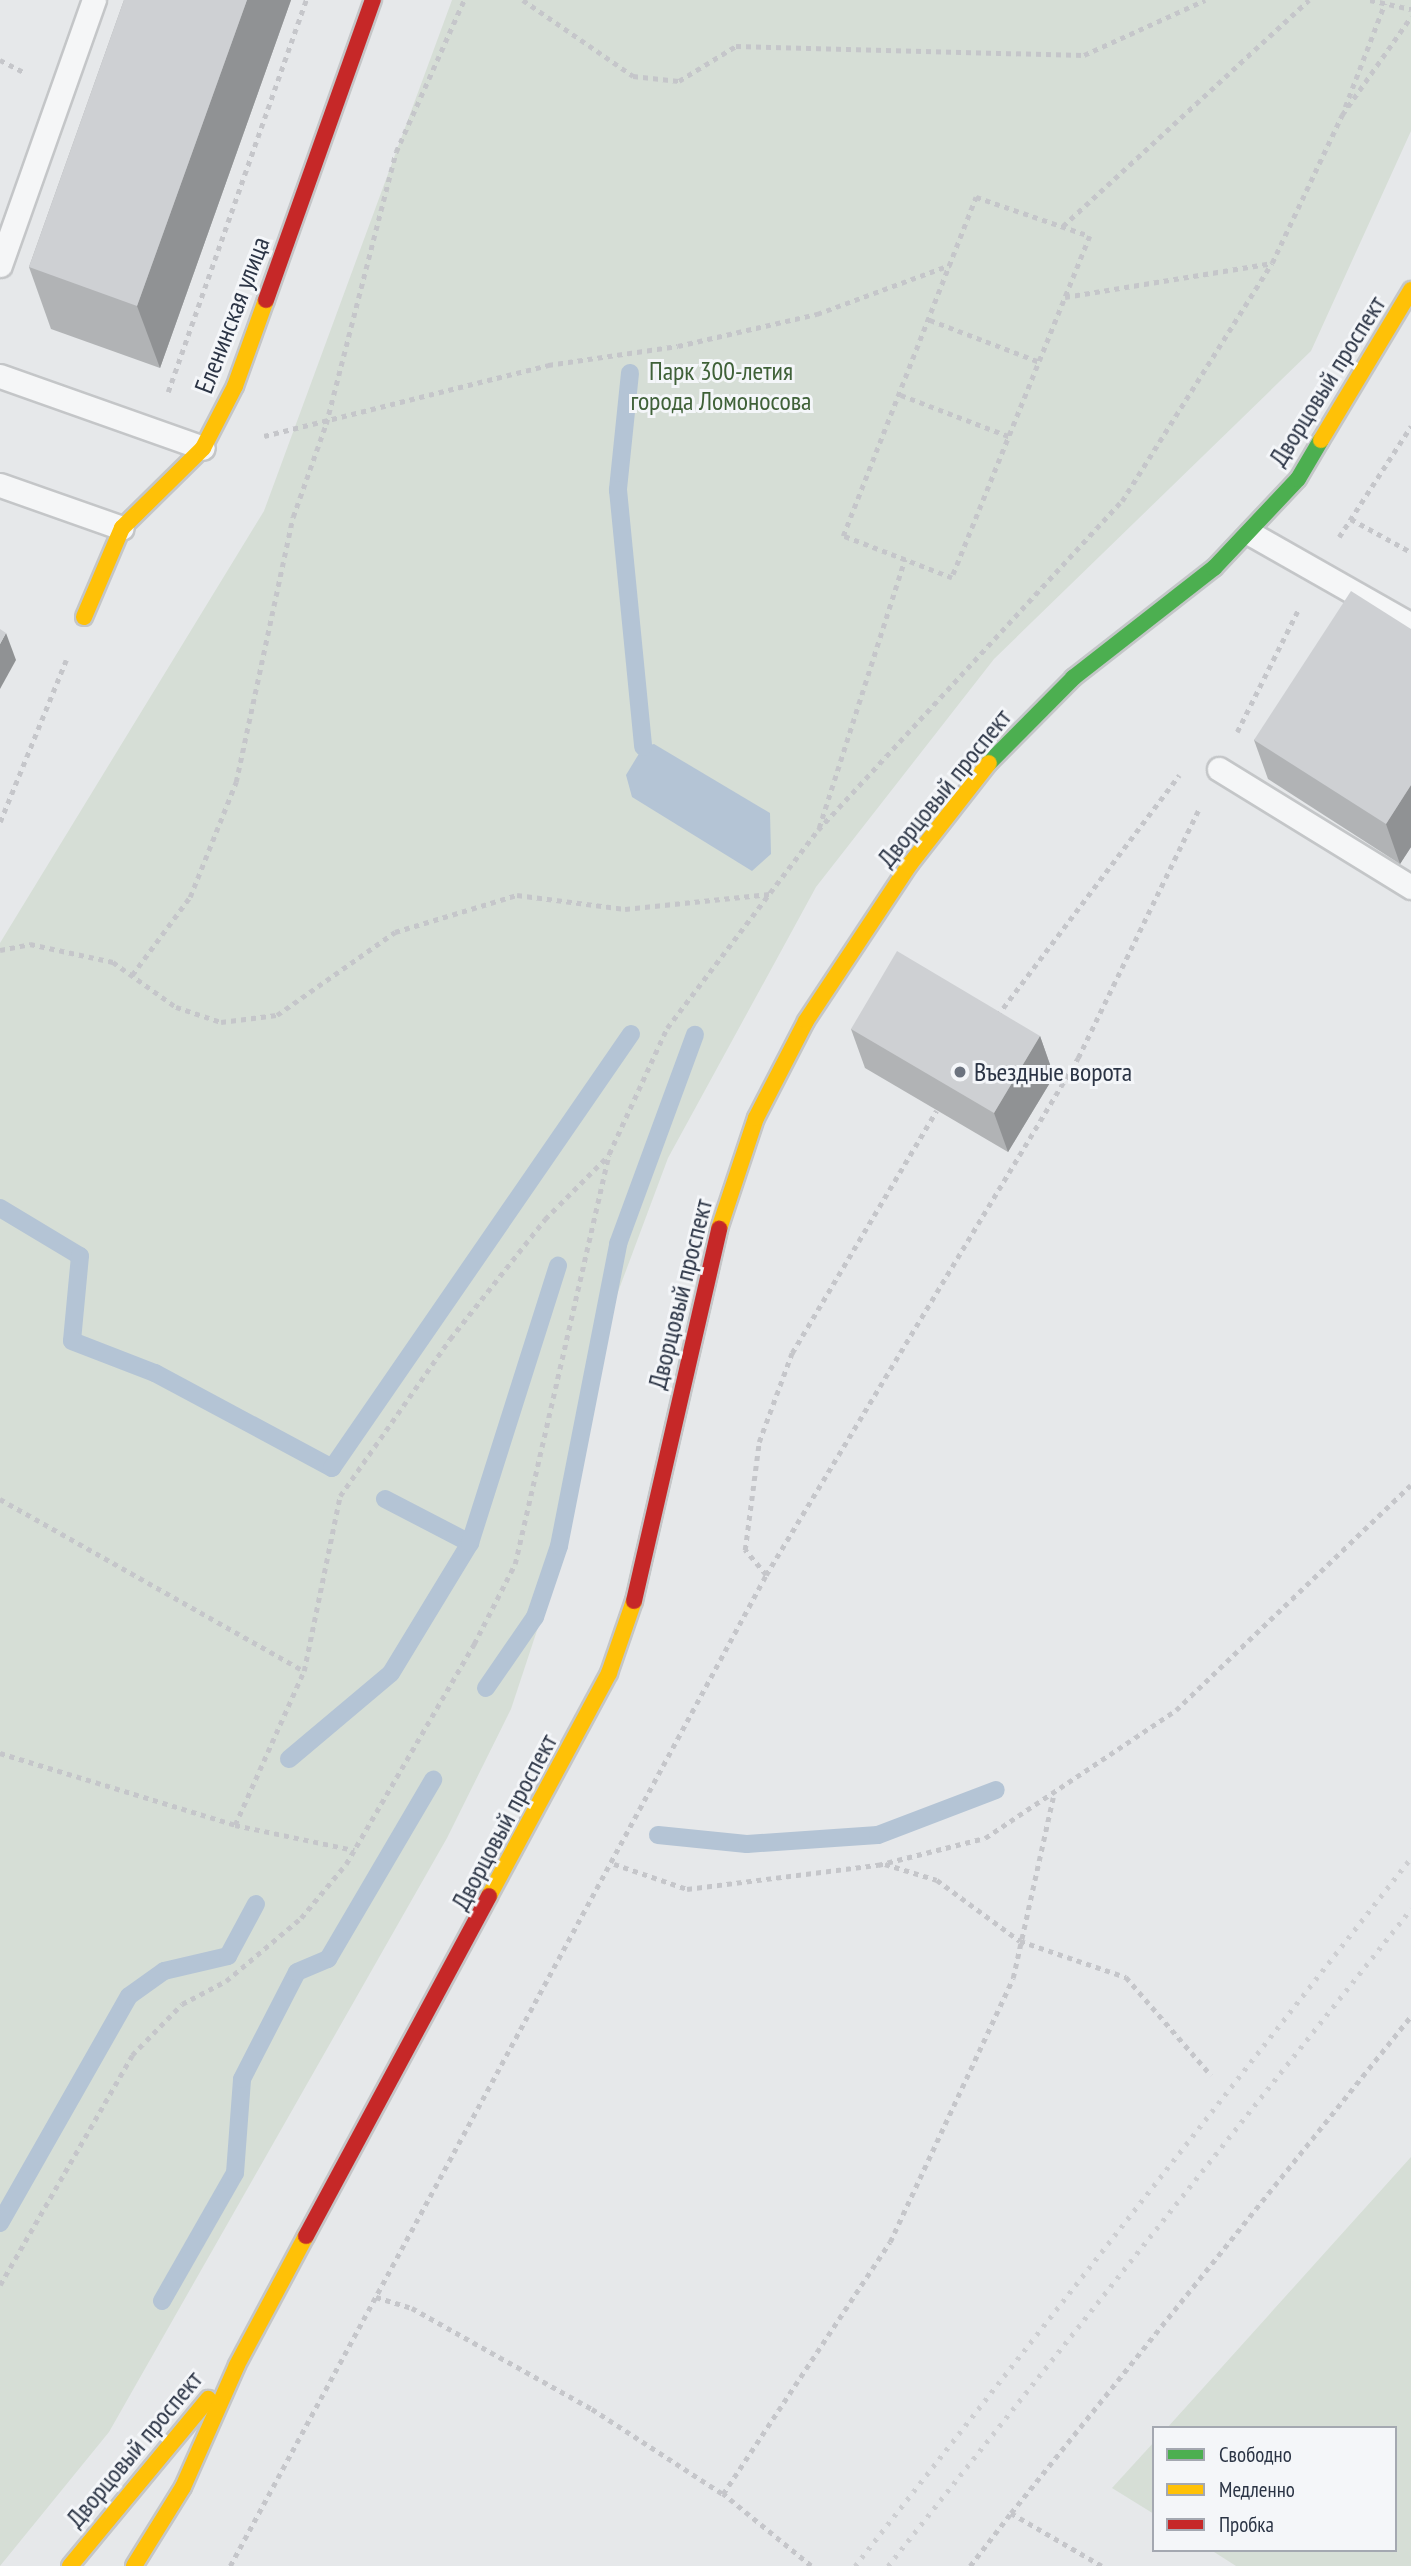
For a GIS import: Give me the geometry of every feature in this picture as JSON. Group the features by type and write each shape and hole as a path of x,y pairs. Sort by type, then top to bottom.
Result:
{"main road":[{"name":"Еленинская улица","path":"84,617 122,528 202,448 235,386 373,0"},
{"name":"Дворцовый проспект","path":"134,2566 183,2487 237,2365 609,1673 645,1571 712,1249 757,1118 806,1021 910,864 994,757 1073,678 1251,534 1298,479 1411,290"},
{"name":"Дворцовый проспект","path":"70,2566 237,2365"}],"lane":[{"path":"0,265 94,0"},
{"path":"0,376 202,448"},
{"path":"0,485 122,528"},
{"path":"1251,534 1411,625"},
{"path":"1219,769 1411,887"}],"path":[{"path":"155,430 306,0"},
{"path":"132,975 190,897 236,782 293,517 326,424 396,152 464,0"},
{"path":"523,0 633,76 679,81 736,46 1084,55 1205,0"},
{"path":"1062,227 1309,0"},
{"path":"1370,0 1411,9"},
{"path":"1342,115 1385,3"},
{"path":"976,197 1090,236 952,578 843,536 951,265 976,197"},
{"path":"1064,298 1272,263"},
{"path":"202,448 326,424 548,365 678,346 817,314 951,265"},
{"path":"930,320 1040,362"},
{"path":"901,395 1010,437"},
{"path":"1351,519 1411,552"},
{"path":"818,830 905,559"},
{"path":"0,822 84,617"},
{"path":"232,2565 614,1864 766,1574 1078,1058 1219,769"},
{"path":"0,950 30,944 113,962 176,1007 221,1022 277,1015 396,932 517,895 625,909 770,894"},
{"path":"766,1574 745,1550 758,1442 792,1353 936,1111"},
{"path":"235,1825 304,1671 340,1496 459,1328 545,1219 609,1154"},
{"path":"614,1864 687,1889 884,1864 985,1838 1053,1796 1176,1710 1411,1485"},
{"path":"0,1499 304,1671"},
{"path":"0,1753 235,1825 354,1850"},
{"path":"723,2494 890,2242 1013,1978 1053,1796"},
{"path":"884,1864 937,1880 1020,1941 1126,1977 1211,2075"},
{"path":"970,2566 1411,2016"},
{"path":"376,2297 412,2308 592,2409 723,2494 811,2566"},
{"path":"1011,2513 1102,2566"}],"green space":[{"name":"Парк 300-летия города Ломоносова","path":"452,0 1411,0 1411,131 1311,351 994,659 816,887 668,1158 612,1308 556,1573 511,1709 447,1838 109,2432 0,2566 0,943 264,511"},
{"path":"1411,2157 1411,2566 1236,2566 1214,2552 1397,2552 1397,2426 1169,2426"},
{"path":"1152,2444 1152,2513 1112,2488"}],"water":[{"path":"654,744 770,813 771,854 752,871 632,797 626,775 643,747"}],"building":[{"path":"124,0 247,0 137,306 29,267"},
{"path":"1351,591 1411,629 1411,785 1386,824 1254,740"},
{"path":"0,629 6,633 0,644"},
{"path":"897,951 1040,1036 994,1113 851,1029"}],"waterway":[{"path":"630,373 618,490 643,747"},
{"path":"0,1208 80,1256 72,1341 155,1373 332,1468 631,1034"},
{"path":"486,1688 535,1617 559,1546 618,1244 695,1035"},
{"path":"289,1759 391,1673 470,1543 558,1266"},
{"path":"385,1499 470,1543"},
{"path":"162,2301 235,2173 242,2079 297,1972 328,1959 433,1780"},
{"path":"658,1835 747,1844 878,1835 996,1790"},
{"path":"0,2223 129,1996 164,1971 228,1956 256,1904"}],"railway":[{"path":"855,2566 1411,1858"},
{"path":"888,2566 1411,1909"}],"traffic: fast":[{"path":"989,763 1073,678 1214,568 1298,479 1321,440"}],"traffic: slow":[{"path":"1321,440 1411,290"},
{"path":"84,617 122,528 203,448 235,386 266,300"},
{"path":"719,1229 756,1118 806,1021 910,864 989,763"},
{"path":"489,1896 609,1673 634,1601"},
{"path":"134,2566 183,2487 237,2365 306,2236"},
{"path":"70,2566 208,2399"}],"traffic: jam":[{"path":"266,300 373,0"},
{"path":"634,1601 719,1229"},
{"path":"306,2236 489,1896"}],"place":[{"name":"Въездные ворота","path":"960,1072"}]}
